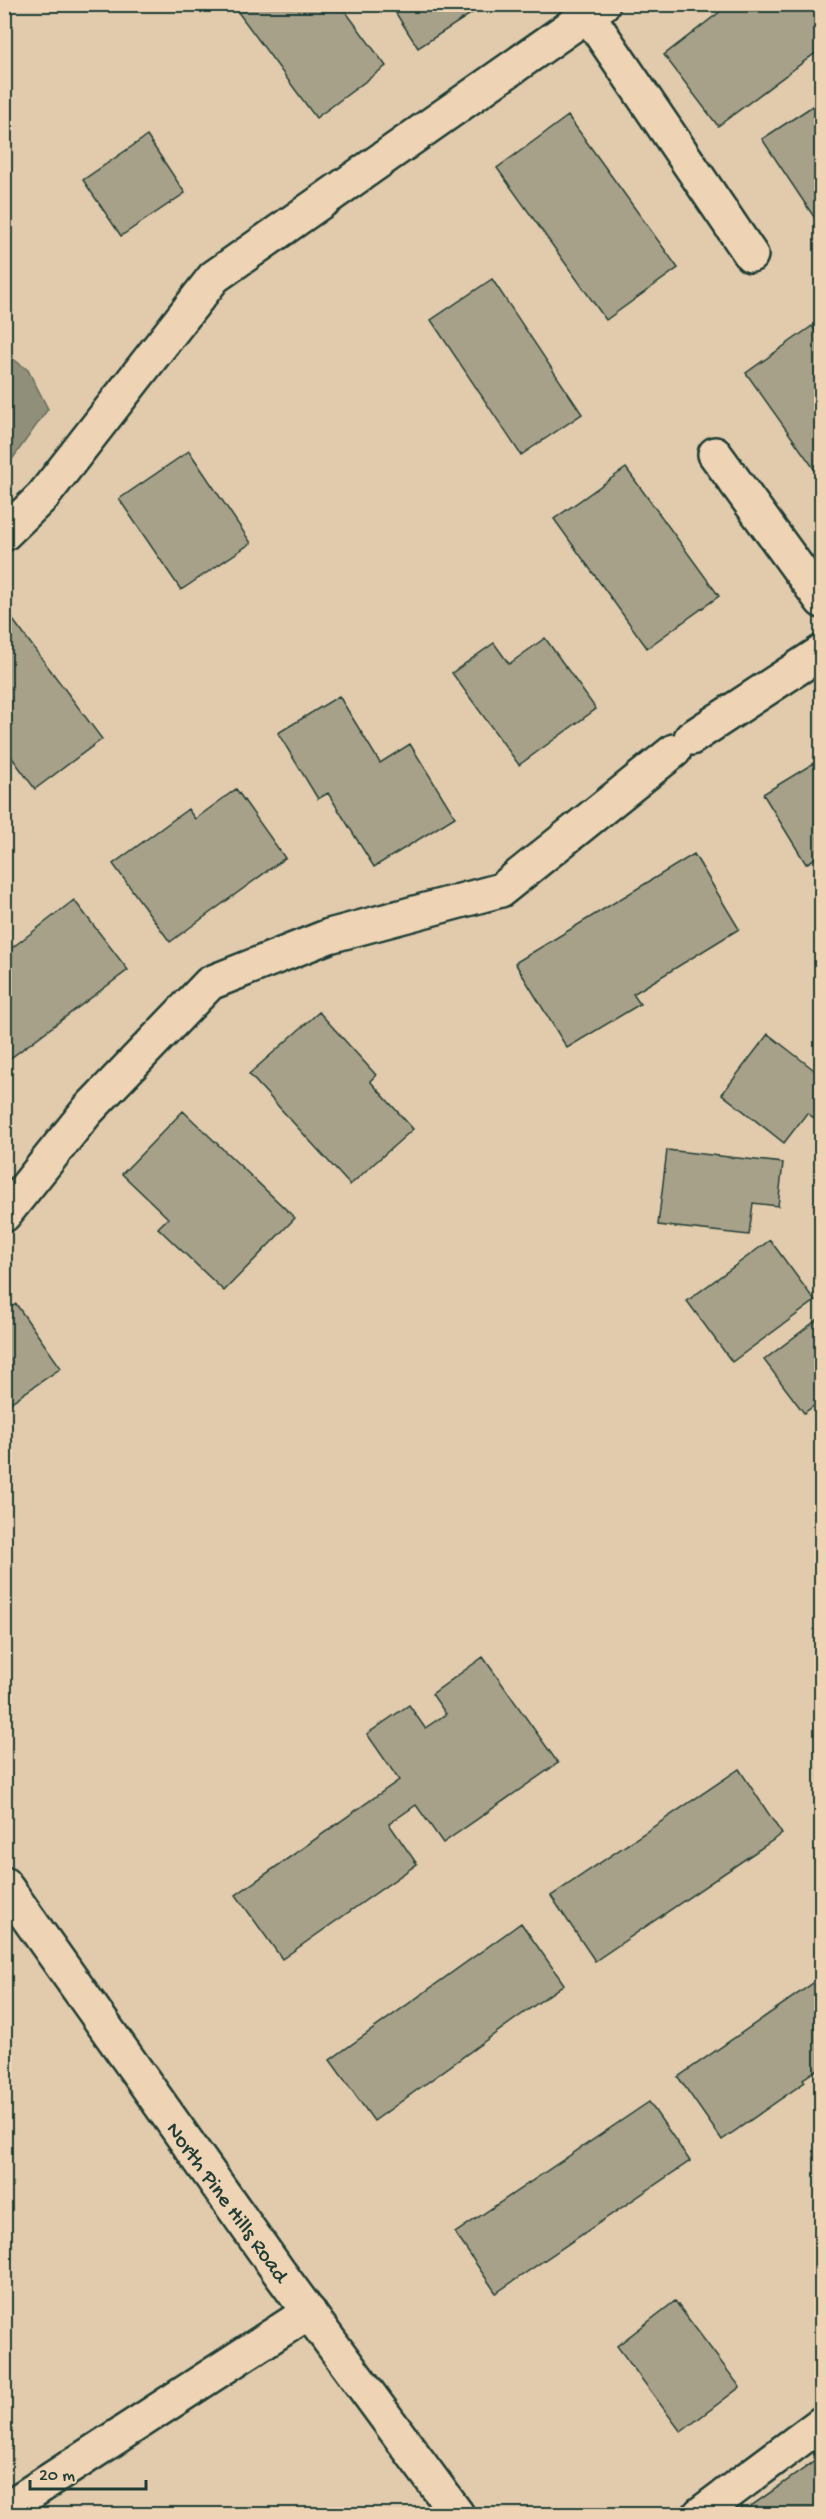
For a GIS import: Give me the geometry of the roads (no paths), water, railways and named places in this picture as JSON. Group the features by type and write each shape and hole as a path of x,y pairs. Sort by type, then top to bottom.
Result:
{"street":[{"path":"4,534 43,496 214,277 597,8 751,255"},
{"path":"715,454 822,601"},
{"path":"4,1215 88,1110 210,983 329,936 501,890 683,744 822,652"},
{"name":"North Pine Hills Road","path":"4,1884 309,2312 457,2514"},
{"path":"4,2510 309,2312"},
{"path":"700,2514 822,2423"}]}
